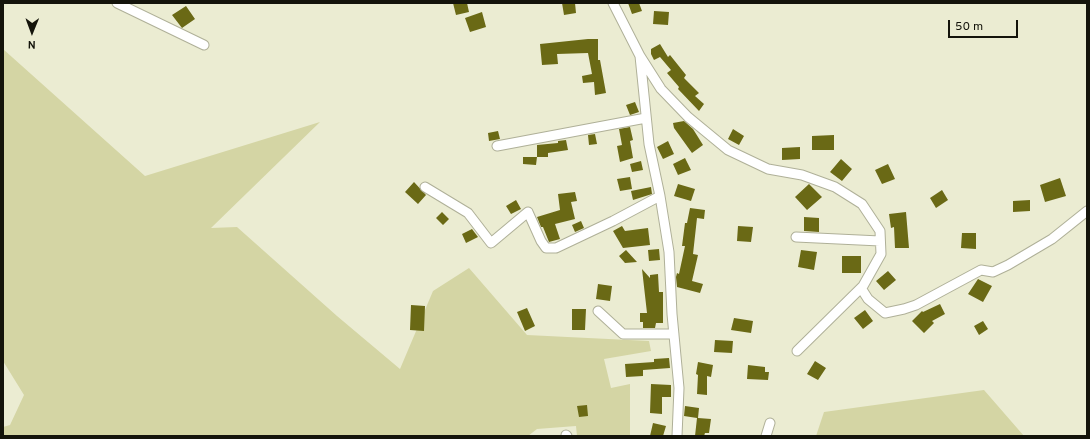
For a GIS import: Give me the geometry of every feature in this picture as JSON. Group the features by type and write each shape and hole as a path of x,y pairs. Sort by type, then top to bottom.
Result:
{"street":[{"path":"117,3 204,45"},
{"path":"613,3 640,56 661,89 688,117 728,150 768,169 802,175 835,187 862,204 880,231 881,254 861,288 797,352"},
{"path":"640,56 649,144 660,196 669,252 679,388 677,436"},
{"path":"497,146 646,118"},
{"path":"426,187 468,213 491,243 528,212 541,241 546,248 556,248 613,221 660,196"},
{"path":"861,288 868,299 885,313 904,309 922,302 981,270 993,272 1008,265 1052,239 1087,211"},
{"path":"796,237 880,241"},
{"path":"598,311 623,334 674,334"},
{"path":"766,436 770,423"}],"green space":[{"path":"3,49 145,176 320,122 211,228 237,227 337,316 400,369 433,291 469,268 527,335 649,341 651,351 604,359 611,388 630,384 630,436 577,436 576,426 537,429 528,436 3,436 3,427 10,425 24,395 3,361"},
{"path":"984,390 1024,436 816,436 824,412"}],"building":[{"path":"453,3 467,3 469,12 456,15"},
{"path":"562,3 575,3 576,13 564,15"},
{"path":"628,3 639,3 642,11 632,14"},
{"path":"186,6 195,19 182,28 172,15"},
{"path":"654,11 669,12 668,25 653,24"},
{"path":"482,12 486,27 470,32 465,18"},
{"path":"598,39 598,60 600,60 606,93 595,95 594,82 583,83 582,76 592,74 588,53 557,54 558,64 542,65 540,44"},
{"path":"660,44 668,57 670,55 686,75 684,78 699,93 695,96 704,104 699,111 678,89 679,87 667,73 671,70 660,57 654,60 651,54 651,49"},
{"path":"635,102 639,112 630,115 626,105"},
{"path":"684,121 693,129 703,145 692,153 674,128 673,123"},
{"path":"630,127 633,140 630,141 633,158 620,162 617,146 622,145 619,129"},
{"path":"733,129 744,136 739,145 728,139"},
{"path":"498,131 500,139 489,141 488,133"},
{"path":"595,134 597,144 589,145 588,135"},
{"path":"834,135 834,150 812,150 812,136"},
{"path":"566,140 568,150 548,153 548,157 537,157 537,145 558,143 558,141"},
{"path":"668,141 674,154 663,159 657,147"},
{"path":"800,147 800,159 782,160 782,148"},
{"path":"523,157 537,157 536,165 523,164"},
{"path":"685,158 691,170 678,175 673,164"},
{"path":"841,159 852,169 842,181 830,172"},
{"path":"641,161 643,170 632,172 630,164"},
{"path":"888,164 895,179 882,184 875,170"},
{"path":"630,177 632,189 620,191 617,179"},
{"path":"1060,178 1066,196 1045,202 1040,185"},
{"path":"414,182 426,195 418,204 405,192"},
{"path":"678,184 695,189 691,201 674,196"},
{"path":"809,184 822,197 807,210 795,197"},
{"path":"651,187 652,194 633,200 631,191"},
{"path":"942,190 948,200 936,208 930,198"},
{"path":"575,192 577,201 571,202 575,219 555,224 560,239 549,242 537,217 560,210 558,194"},
{"path":"516,200 521,209 511,214 506,206"},
{"path":"1030,200 1030,211 1013,212 1013,201"},
{"path":"690,208 705,210 704,219 697,218 693,254 698,255 692,281 703,284 700,293 677,287 676,277 677,273 679,274 685,246 682,246 685,223 687,223"},
{"path":"442,212 449,219 443,225 436,218"},
{"path":"906,212 909,248 895,248 894,227 891,228 889,214"},
{"path":"804,217 819,218 819,232 804,231"},
{"path":"581,221 584,228 575,232 572,225"},
{"path":"622,226 625,231 648,228 650,245 623,248 613,231"},
{"path":"738,226 753,227 751,242 737,241"},
{"path":"472,229 478,237 466,243 462,234"},
{"path":"962,233 976,233 976,249 961,248"},
{"path":"659,249 660,260 649,261 648,250"},
{"path":"626,250 637,262 625,263 619,256"},
{"path":"801,250 817,252 814,270 798,267"},
{"path":"842,256 861,256 861,273 842,273"},
{"path":"642,269 650,278 650,275 658,274 659,292 663,292 663,323 656,323 655,328 643,328 643,322 640,322 640,313 647,313"},
{"path":"888,271 896,280 884,290 876,281"},
{"path":"978,279 992,286 983,302 968,294"},
{"path":"598,284 612,286 610,301 596,299"},
{"path":"940,304 945,314 932,321 934,323 924,333 912,321 922,311 923,312"},
{"path":"411,305 425,306 424,331 410,330"},
{"path":"527,308 535,326 525,331 517,312"},
{"path":"572,309 586,309 585,330 572,330"},
{"path":"865,310 873,321 863,329 854,318"},
{"path":"734,318 753,321 751,333 731,330"},
{"path":"983,321 988,329 979,335 974,326"},
{"path":"715,340 733,341 732,353 714,352"},
{"path":"669,358 670,368 643,370 643,376 626,377 625,364 654,362 654,359"},
{"path":"815,361 826,368 818,380 807,374"},
{"path":"698,362 713,365 711,377 707,376 707,395 697,394 698,375 696,374"},
{"path":"748,365 765,367 765,372 769,372 768,380 747,379"},
{"path":"651,384 671,385 671,397 662,397 662,414 650,413"},
{"path":"587,405 588,416 579,417 577,406"},
{"path":"685,406 699,408 698,418 711,419 709,433 705,433 704,436 695,436 697,418 684,416"},
{"path":"653,423 666,426 663,436 650,436"}]}
